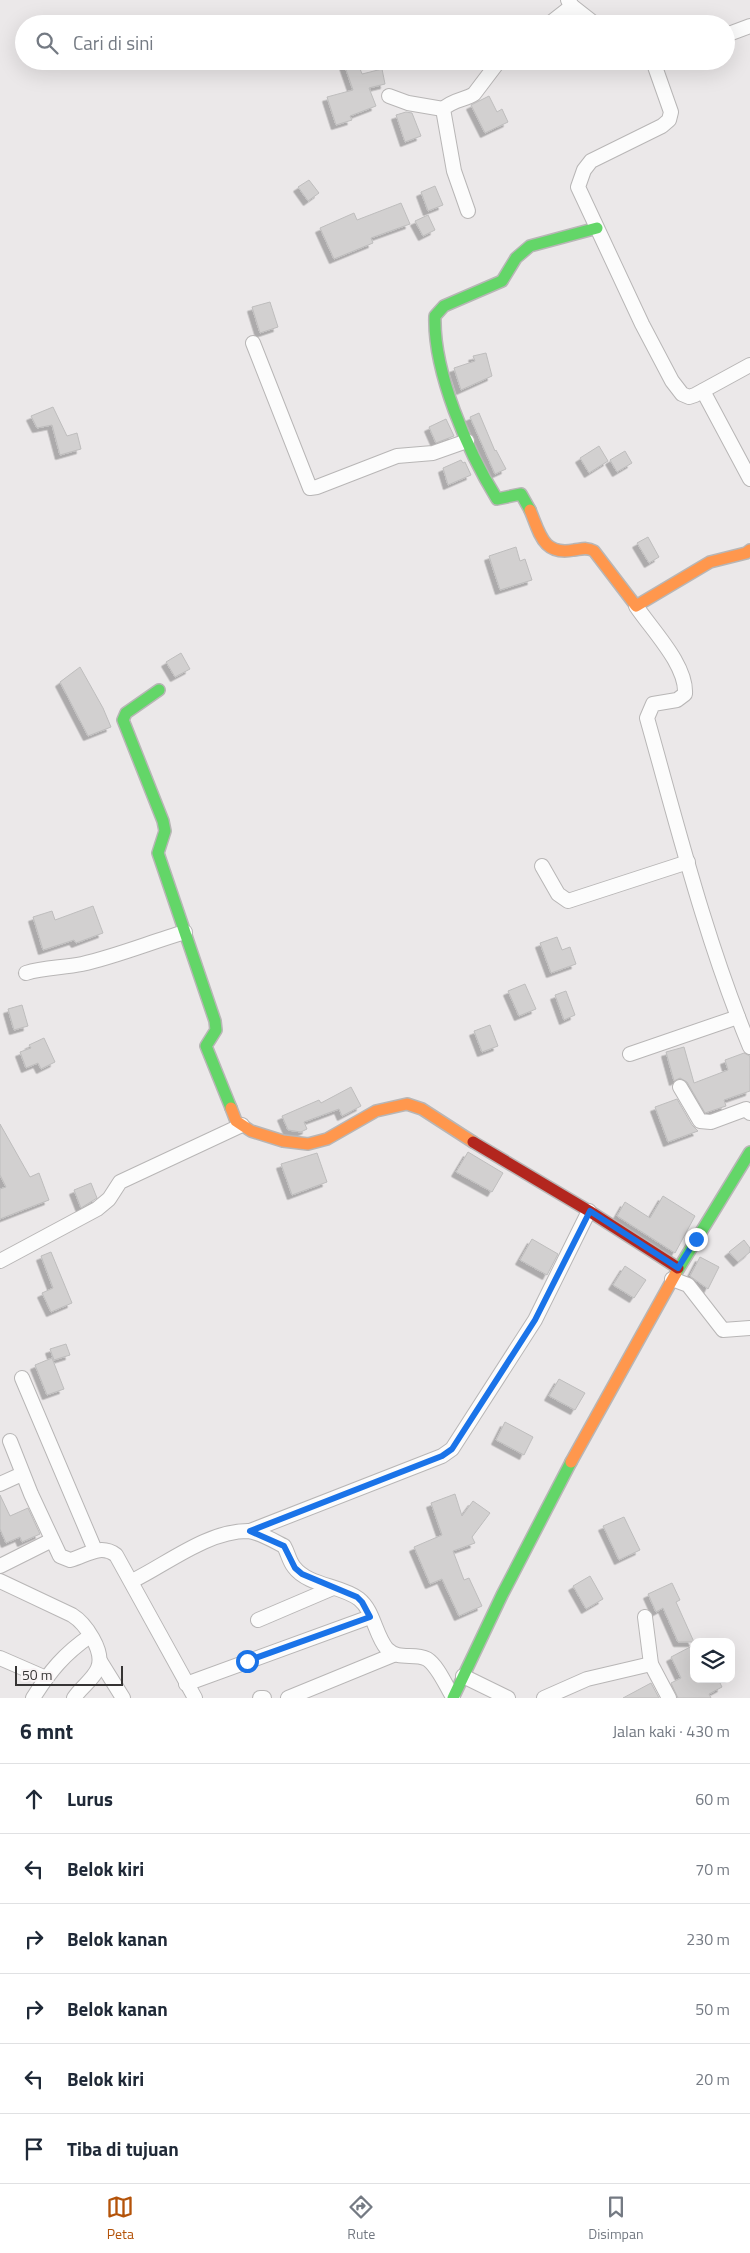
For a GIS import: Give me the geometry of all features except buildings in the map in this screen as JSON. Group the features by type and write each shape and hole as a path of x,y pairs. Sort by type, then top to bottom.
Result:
{"street":[{"path":"558,15 570,3 584,15"},
{"path":"735,32 750,26"},
{"path":"389,96 408,103 443,109 455,100 474,94 493,70"},
{"path":"660,70 671,112 669,120 662,126 600,155 584,170 578,187 642,324 677,390 689,397 750,365"},
{"path":"443,109 454,171 468,211"},
{"path":"598,228 530,246 516,258 502,282 444,306 435,316 434,321 437,354 467,441 497,499 521,494 525,497 534,522 548,546 557,552 588,548 594,551 673,656 682,672 685,694 677,700 653,704 647,718 688,862 738,1017 750,1047"},
{"path":"253,343 310,488 318,487 397,456 433,454 467,441"},
{"path":"703,391 750,479"},
{"path":"636,606 710,562 746,553 750,550"},
{"path":"159,690 126,713 123,720 163,821 165,831 158,853 215,1021 216,1030 206,1046 236,1121 251,1131 283,1141 308,1144 327,1139 376,1111 407,1104 422,1109 489,1152 590,1211 675,1273 688,1285 723,1330 750,1328"},
{"path":"542,866 558,894 568,901 688,862"},
{"path":"26,973 44,967 62,968 84,964 185,932"},
{"path":"630,1054 738,1017"},
{"path":"680,1087 700,1121 711,1122 746,1109 750,1112"},
{"path":"0,1261 97,1208 109,1199 120,1182 242,1125"},
{"path":"453,1698 501,1596 584,1436 675,1273 750,1152"},
{"path":"132,1581 206,1540 250,1531 442,1456 452,1449 535,1320 590,1211"},
{"path":"22,1378 95,1550"},
{"path":"10,1442 22,1474 60,1556 70,1560 95,1550 105,1550 116,1555 195,1698"},
{"path":"0,1484 22,1474"},
{"path":"250,1531 284,1546 298,1571 332,1588 357,1597 362,1602 382,1642 393,1655"},
{"path":"0,1566 52,1540"},
{"path":"0,1580 78,1619 90,1636 100,1661 123,1698"},
{"path":"258,1620 332,1588"},
{"path":"186,1684 370,1617"},
{"path":"645,1617 650,1664 669,1698"},
{"path":"34,1698 46,1678 64,1656 90,1636"},
{"path":"288,1698 393,1655 427,1659 453,1698"},
{"path":"0,1658 46,1678"},
{"path":"74,1698 93,1676 100,1661"},
{"path":"544,1698 587,1679 650,1664"},
{"path":"463,1676 508,1698"}],"traffic: fast":[{"path":"530,510 521,494 497,499 475,458 454,411 446,386 436,338 435,316 444,306 502,281 516,258 530,246 597,228"},
{"path":"159,690 126,713 123,720 163,821 165,831 158,853 215,1021 216,1030 206,1046 231,1108"},
{"path":"676,1273 750,1152"},
{"path":"453,1698 502,1595 571,1462"}],"traffic: slow":[{"path":"530,510 540,535 549,546 555,550 589,549 594,551 636,606 710,562 746,553 750,550"},
{"path":"231,1108 236,1121 251,1131 283,1141 308,1144 327,1139 376,1111 407,1104 422,1109 473,1142"},
{"path":"571,1462 676,1273"}],"traffic: jam":[{"path":"473,1142 589,1211 678,1268"}],"route":[{"path":"247,1661 370,1617 367,1609 357,1597 302,1574 295,1568 284,1546 250,1531 442,1456 452,1449 535,1320 590,1211 613,1228 678,1268 696,1239"}]}
